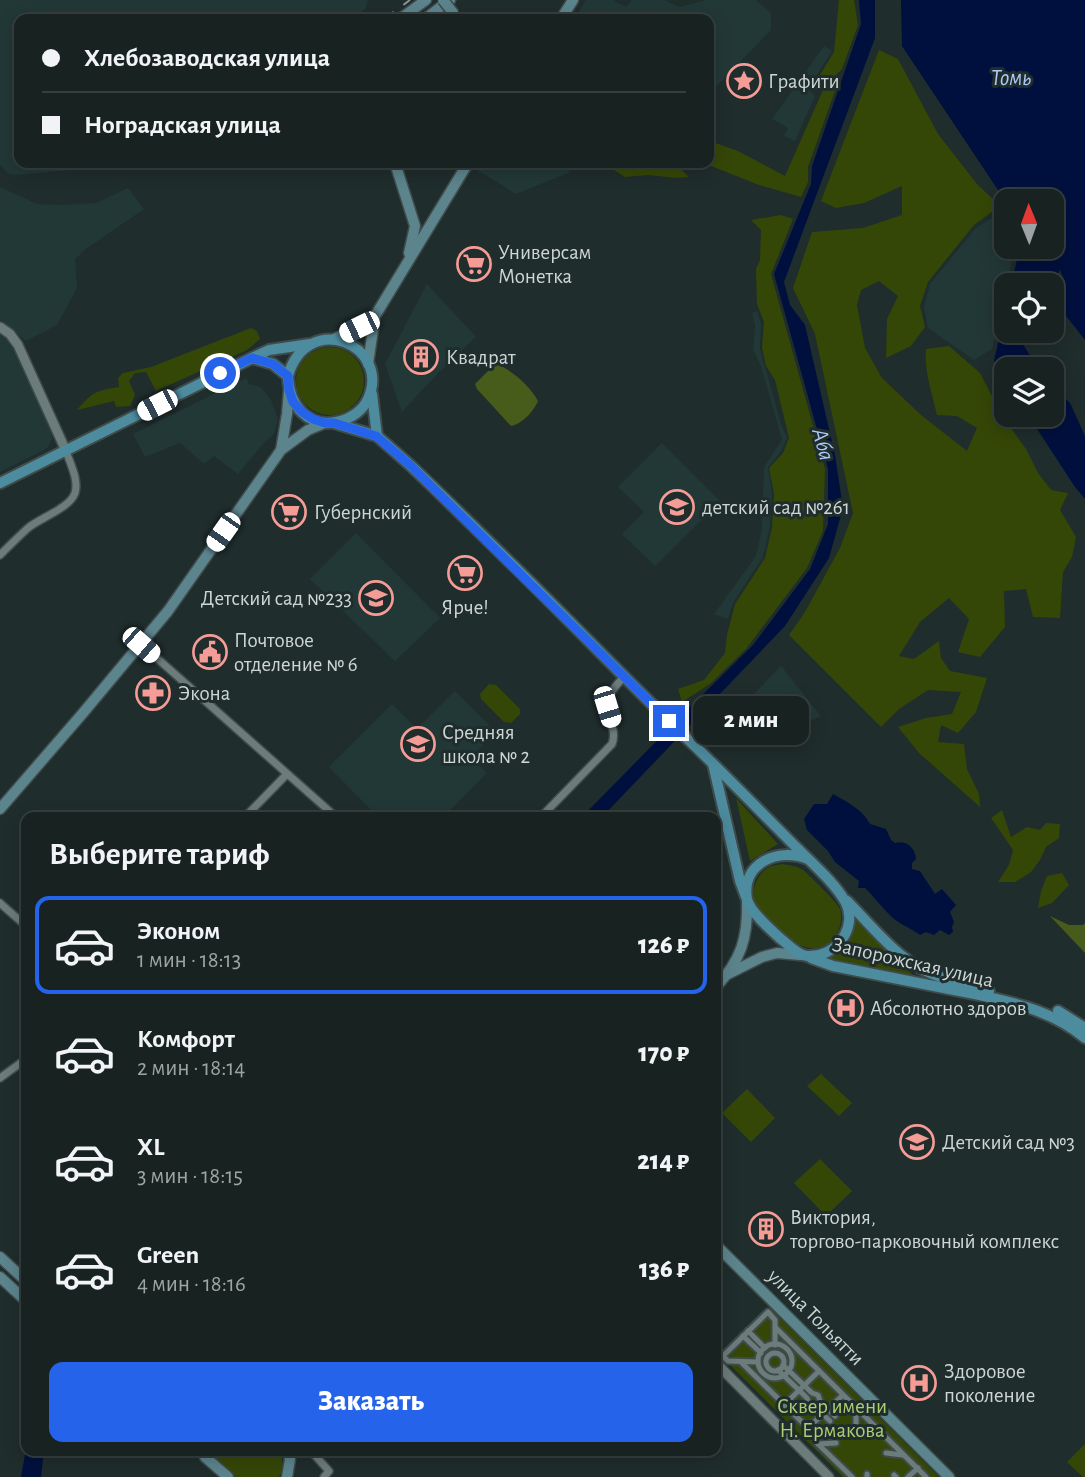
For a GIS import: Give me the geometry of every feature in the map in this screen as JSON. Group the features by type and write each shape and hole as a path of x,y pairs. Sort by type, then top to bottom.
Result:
{"main road":[{"path":"407,14 426,0"},
{"path":"443,0 454,14"},
{"path":"432,14 450,0"},
{"path":"397,168 415,226 408,261"},
{"path":"368,364 375,316 465,168"},
{"path":"334,339 375,316"},
{"path":"0,483 269,350 322,340 345,342 363,354 372,377 376,436"},
{"path":"281,450 287,414 288,376 299,352 310,344"},
{"path":"252,358 273,364 288,376"},
{"path":"289,390 293,402 313,419 376,436 410,465 713,764 840,894 850,919 844,938 830,951 804,956 777,953 762,957 728,974"},
{"path":"0,809 168,611 281,450 308,430 347,420 358,413 371,390"},
{"path":"713,764 747,901 769,928 804,956"},
{"path":"721,982 728,974 744,943 747,928 747,887 758,866 770,857 784,854 808,859"},
{"name":"Запорожская улица","path":"840,894 901,956 924,970 980,989 1041,1004 1063,1013 1085,1028"},
{"name":"Запорожская улица","path":"804,956 833,966 978,995 1039,1011 1059,1020 1085,1038"},
{"name":"улица Тольятти","path":"721,1250 949,1477"},
{"path":"0,1257 21,1276"},
{"path":"0,1277 21,1296"},
{"path":"204,1456 228,1477"},
{"path":"287,1477 288,1456"},
{"path":"289,1456 298,1477"}],"street":[{"path":"0,327 10,334 18,345 70,449 76,491 65,505 28,529 0,555"},
{"path":"141,645 331,812"},
{"path":"546,812 612,744 615,734 607,702 624,677"},
{"path":"251,812 287,774"},
{"path":"0,902 21,921"},
{"path":"0,1078 21,1063"},
{"path":"758,1362 728,1361 723,1356 768,1312 775,1320 775,1345"},
{"path":"776,1328 926,1477"},
{"path":"746,1334 763,1351"},
{"path":"775,1345 788,1350 792,1355 787,1373 775,1378 763,1372 758,1362 763,1351 775,1345"},
{"path":"774,1395 775,1378 780,1367 792,1361 809,1361"},
{"path":"741,1362 808,1428 818,1444 852,1477"},
{"path":"780,1367 810,1395 818,1395 817,1404"},
{"path":"721,1368 829,1477"},
{"path":"784,1405 819,1371"},
{"path":"810,1395 809,1404 817,1404 832,1418"},
{"path":"808,1428 843,1395"},
{"path":"856,1408 856,1424"},
{"path":"875,1437 881,1431"},
{"path":"818,1444 836,1443"},
{"path":"886,1453 904,1455"},
{"path":"316,1456 329,1471 324,1477"},
{"path":"841,1467 849,1461"},
{"path":"908,1477 918,1468"}],"shaded area":[{"path":"0,0 368,0 365,9 359,14 14,14 14,168 93,168 17,175 9,174 0,165"},
{"path":"586,0 613,0 626,7 632,0 664,0 680,7 706,0 756,0 771,13 771,30 714,89 714,14 577,14"},
{"path":"824,46 832,51 808,89 815,96 795,141 784,136 788,128 772,119"},
{"path":"481,168 572,168 568,173 516,194 478,172"},
{"path":"0,187 37,204 62,205 96,203 128,188 144,209 83,251 75,260 77,288 57,325 26,341 0,319"},
{"path":"994,217 994,259 1012,259 1009,273 994,273 992,349 974,360 928,328 924,307 930,284 976,228"},
{"path":"427,284 476,337 402,412 385,364"},
{"path":"757,311 761,324 760,349 787,438 781,451 768,467 772,494 770,527 763,557 733,603 728,619 714,614 756,556 762,528 764,467 782,440 762,369 753,349 755,325 752,313"},
{"path":"0,331 15,349 52,439 44,450 0,472"},
{"path":"246,378 249,384 260,387 265,392 278,419 274,434 238,474 214,456 204,464 180,443 145,457 133,434"},
{"name":"детский сад №261","path":"662,443 720,501 655,566 622,534 644,512 618,487"},
{"name":"Детский сад №233","path":"356,533 440,618 395,661 310,579"},
{"path":"781,666 821,716 800,726 780,746 738,710"},
{"name":"Средняя школа № 2","path":"455,691 496,732 471,757 487,773 448,812 373,812 329,767 392,704 417,729"}],"green space":[{"path":"839,0 854,0 858,25 842,69 835,76 836,88 808,167 808,182 801,197 759,185 714,167 714,142 738,151 785,176 823,90 818,78 834,52"},
{"path":"879,50 898,59 938,134 977,184 994,200 994,210 974,225 928,282 920,306 925,327 911,346 886,358 887,319 898,296 879,281 861,290 857,305 865,348 882,378 921,415 967,451 977,428 957,416 937,415 927,374 926,349 949,346 980,373 994,400 994,427 1010,427 1051,490 1068,493 1060,510 1076,537 1072,557 1063,572 1060,618 1033,617 1026,589 1004,591 1005,627 980,657 958,652 969,619 949,598 920,622 899,656 914,659 939,641 941,658 950,671 987,678 976,712 958,733 941,725 938,742 964,744 967,769 979,794 980,807 919,753 898,727 926,718 952,714 961,692 928,690 899,709 881,727 789,635 805,612 840,548 853,513 815,334 793,288 812,232 863,228 902,215 902,186 864,203 836,208 821,201"},
{"path":"611,168 680,168 689,177 648,175 625,177"},
{"path":"781,215 793,219 771,274 825,469 823,531 807,568 746,649 710,684 682,702 678,689 704,680 725,653 735,604 765,558 772,527 774,494 769,468 783,453 789,438 775,380 766,366 762,348 764,322 757,304 756,269 760,260 761,230 751,220"},
{"path":"251,328 257,331 260,339 247,350 156,391 146,372 135,373 129,381 135,395 130,406 116,407 114,401 77,410 95,393 119,387 118,378 123,373 151,367"},
{"path":"330,347 343,350 354,357 361,368 364,381 361,394 354,405 343,412 330,415 317,412 306,405 299,394 296,381 299,368 306,357 317,350"},
{"path":"497,364 520,380 538,401 527,416 511,426 475,384"},
{"path":"489,684 496,685 520,709 520,714 511,723 504,722 481,699 480,694"},
{"path":"736,798 778,844 750,861"},
{"path":"1002,810 1011,837 1027,827 1040,830 1046,823 1060,824 1059,838 1046,847 1031,872 1015,882 998,882 1009,865 1013,850 991,818"},
{"path":"782,864 803,870 840,909 838,930 833,940 824,946 810,948 797,944 769,920 755,903 754,887 759,877 771,866"},
{"path":"1062,873 1069,885 1052,903 1038,908 1047,876"},
{"path":"854,915 918,980 830,959 850,937"},
{"path":"1050,916 1069,925 1085,923 1085,953"},
{"path":"821,1074 852,1103 839,1116 807,1086"},
{"path":"747,1089 775,1118 751,1142 722,1113"},
{"path":"820,1159 852,1191 826,1216 794,1183"},
{"name":"Сквер имени Н. Ермакова","path":"773,1311 939,1477 843,1477 724,1359"},
{"path":"1085,1444 1085,1477 1083,1477 1067,1462"},
{"path":"213,1456 281,1456 282,1470 279,1477 235,1477"}],"water":[{"name":"Аба","path":"859,0 875,0 875,38 784,282 790,305 805,325 835,455 843,508 829,558 785,626 607,812 587,812 753,645 810,569 828,524 828,469 774,274 811,184 812,166 861,24"},
{"name":"Томь","path":"901,0 1085,0 1085,340 1064,313 1064,273 1060,270 1058,273 1014,273 1017,259 1064,259 1064,189 997,189 902,46"},
{"path":"998,343 1022,343 1031,357 995,357"},
{"path":"1064,397 1070,403 1085,436 1085,499 1036,427 1064,427"},
{"path":"833,794 858,810 870,824 886,829 895,843 907,844 912,848 916,859 912,863 912,869 920,871 935,894 942,889 956,905 950,912 954,922 953,932 949,935 940,930 934,935 926,932 920,935 897,921 865,888 858,888 859,881 835,862 807,830 804,819 814,804 827,804"},
{"path":"25,1456 43,1456 41,1477 21,1477"}],"railway":[{"path":"391,14 410,0"}],"place":[{"name":"Графити","path":"744,81"},
{"name":"Универсам Монетка","path":"474,264"},
{"name":"Квадрат","path":"421,357"},
{"name":"детский сад №261","path":"677,507"},
{"name":"Губернский","path":"289,512"},
{"name":"Ярче!","path":"465,573"},
{"name":"Детский сад №233","path":"376,598"},
{"name":"Почтовое отделение № 6","path":"210,652"},
{"name":"Экона","path":"153,693"},
{"name":"Средняя школа № 2","path":"418,744"},
{"name":"Абсолютно здоров","path":"846,1008"},
{"name":"Детский сад №3","path":"917,1142"},
{"name":"Виктория, торгово-парковочный комплекс","path":"766,1229"},
{"name":"Здоровое поколение","path":"919,1383"}],"route":[{"path":"220,373 252,358 273,364 288,376 293,402 302,412 325,423 334,423 376,436 410,465 518,570 669,721"}]}
